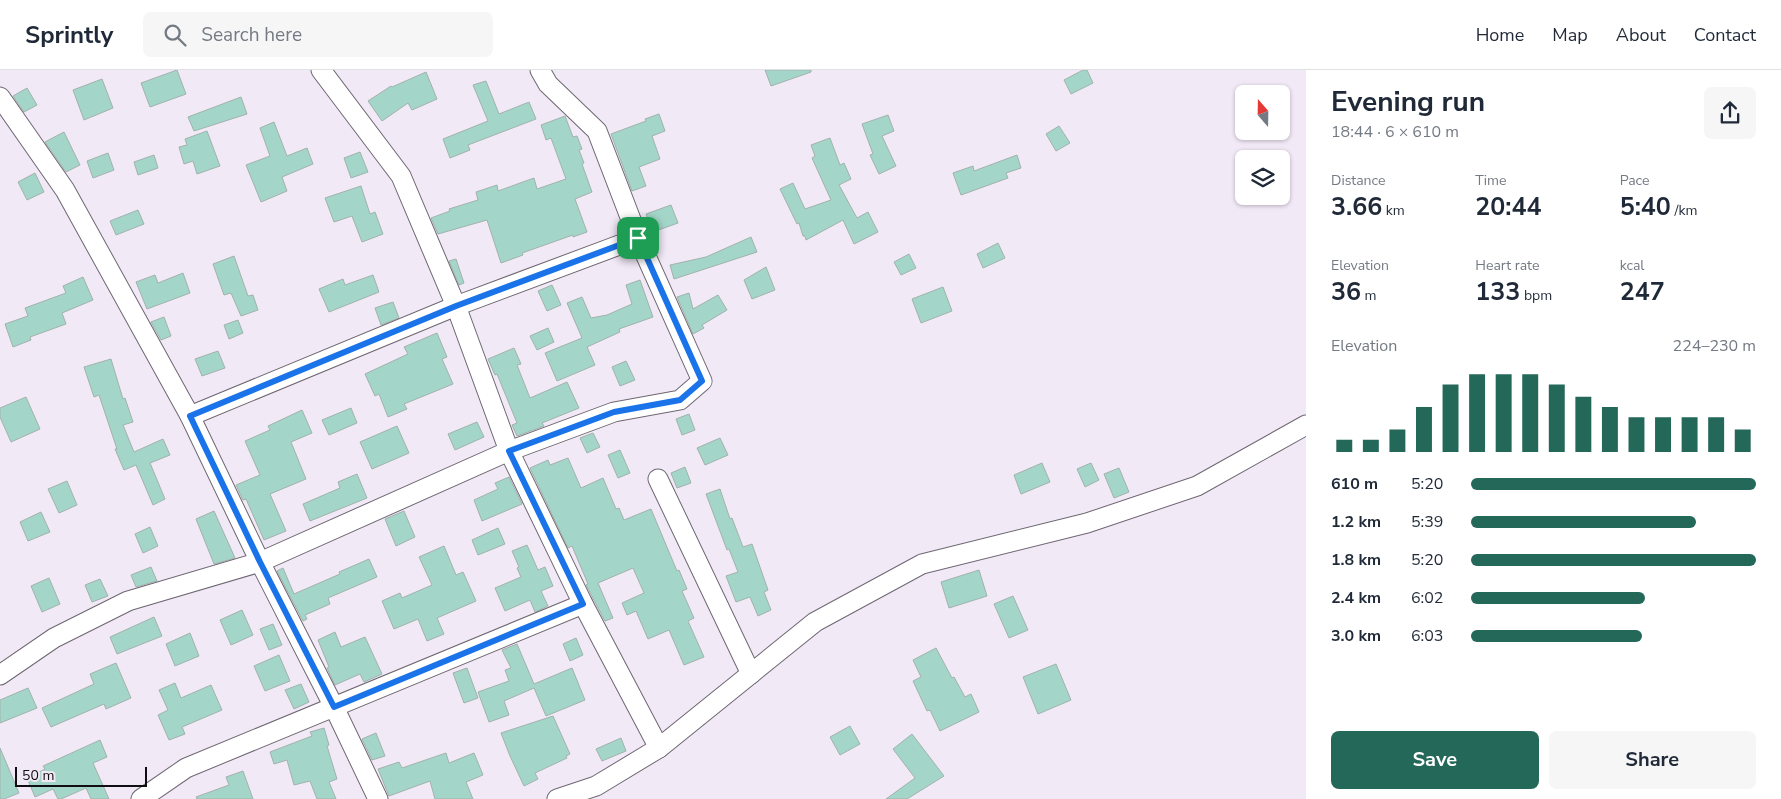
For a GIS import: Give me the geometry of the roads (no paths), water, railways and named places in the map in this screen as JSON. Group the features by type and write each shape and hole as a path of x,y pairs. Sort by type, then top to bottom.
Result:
{"street":[{"path":"321,70 401,176 456,306 509,451 583,604 658,748"},
{"path":"0,675 54,638 128,601 260,562 509,451 614,412 680,400 702,381 638,238 597,131 548,84 540,70"},
{"path":"0,97 65,190 190,416 378,799"},
{"path":"190,416 456,306 638,238"},
{"path":"557,799 599,793 815,622 922,564 1087,523 1197,486 1306,425"},
{"path":"658,479 751,674"},
{"path":"141,799 186,768 583,604"}]}
